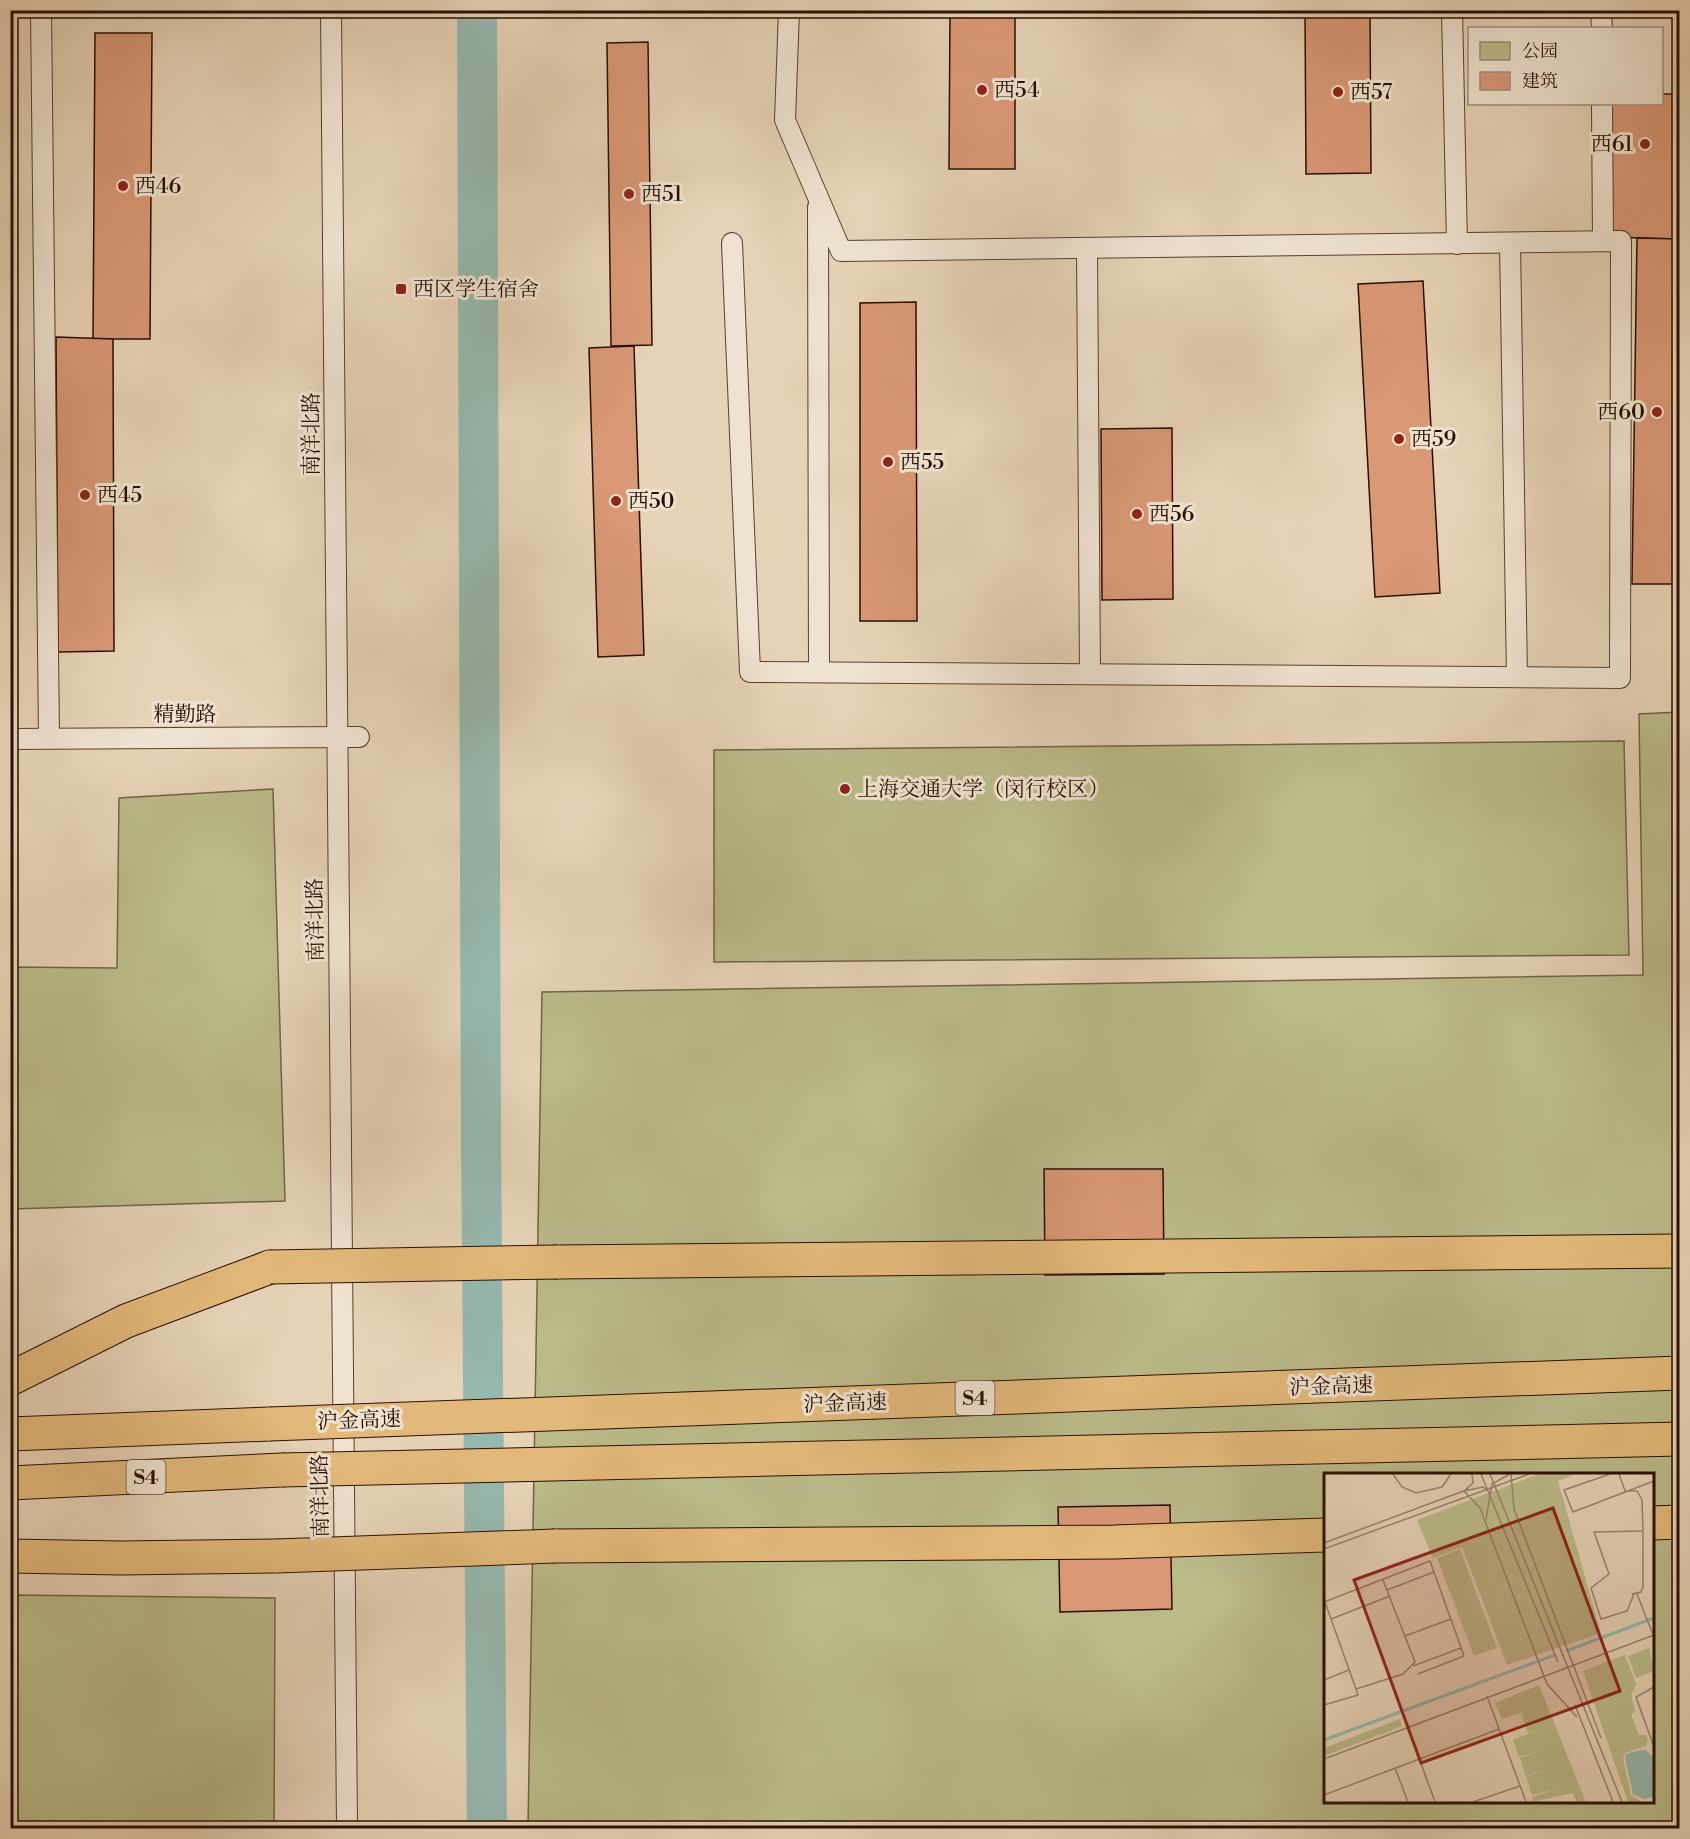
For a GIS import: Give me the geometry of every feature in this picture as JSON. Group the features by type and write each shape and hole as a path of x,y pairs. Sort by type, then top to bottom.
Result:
{"highway":[{"path":"10,1379 126,1321 270,1267 1680,1251"},
{"name":"沪金高速","path":"10,1434 1680,1373"},
{"name":"S4","path":"10,1483 282,1470 1680,1439"},
{"path":"1654,1523 1680,1522"},
{"path":"10,1556 120,1558 277,1556 555,1546 1114,1542 1324,1535"}],"lane":[{"path":"41,10 49,738"},
{"name":"南洋北路","path":"331,10 347,1828"},
{"path":"732,243 750,672 1620,678 1621,241 841,251 785,120 789,10"},
{"path":"1452,10 1457,244"},
{"path":"1601,10 1602,27"},
{"path":"1602,105 1603,241"},
{"path":"818,198 819,672"},
{"path":"1510,243 1517,677"},
{"path":"1087,248 1090,674"},
{"name":"精勤路","path":"10,739 359,737"}],"green space":[{"path":"1679,712 1679,1828 528,1828 542,992 1643,975 1639,714"},
{"path":"1624,741 1629,955 714,962 714,750"},
{"path":"273,789 285,1201 11,1209 11,967 117,968 119,798"},
{"path":"11,1595 275,1598 274,1828 11,1828"}],"building":[{"name":"西54","path":"950,10 1015,10 1015,169 949,169"},
{"name":"西57","path":"1305,10 1370,10 1371,173 1306,174"},
{"name":"西46","path":"95,33 152,33 150,339 93,339"},
{"name":"西51","path":"648,42 652,345 611,346 607,43"},
{"name":"西61","path":"1663,94 1680,94 1677,239 1607,237 1612,105 1663,105"},
{"name":"西60","path":"1637,238 1680,239 1680,584 1632,584"},
{"name":"西59","path":"1423,281 1440,593 1375,597 1358,284"},
{"name":"西55","path":"916,302 917,621 860,621 860,303"},
{"name":"西45","path":"56,337 113,339 114,651 58,652"},
{"name":"西50","path":"634,346 644,655 598,657 589,348"},
{"name":"西56","path":"1172,428 1173,599 1102,600 1101,429"},
{"path":"1044,1169 1163,1169 1164,1274 1045,1275"},
{"path":"1170,1505 1172,1609 1060,1612 1058,1507"}],"waterway":[{"path":"477,10 481,1145 487,1828"}],"place":[{"name":"西54","path":"982,90"},
{"name":"西57","path":"1338,92"},
{"name":"西61","path":"1645,144"},
{"name":"西46","path":"123,186"},
{"name":"西51","path":"629,194"},
{"name":"西区学生宿舍","path":"401,289"},
{"name":"西60","path":"1657,412"},
{"name":"西59","path":"1399,439"},
{"name":"西55","path":"888,462"},
{"name":"西45","path":"85,495"},
{"name":"西50","path":"616,501"},
{"name":"西56","path":"1137,514"},
{"name":"上海交通大学（闵行校区）","path":"845,789"}]}
